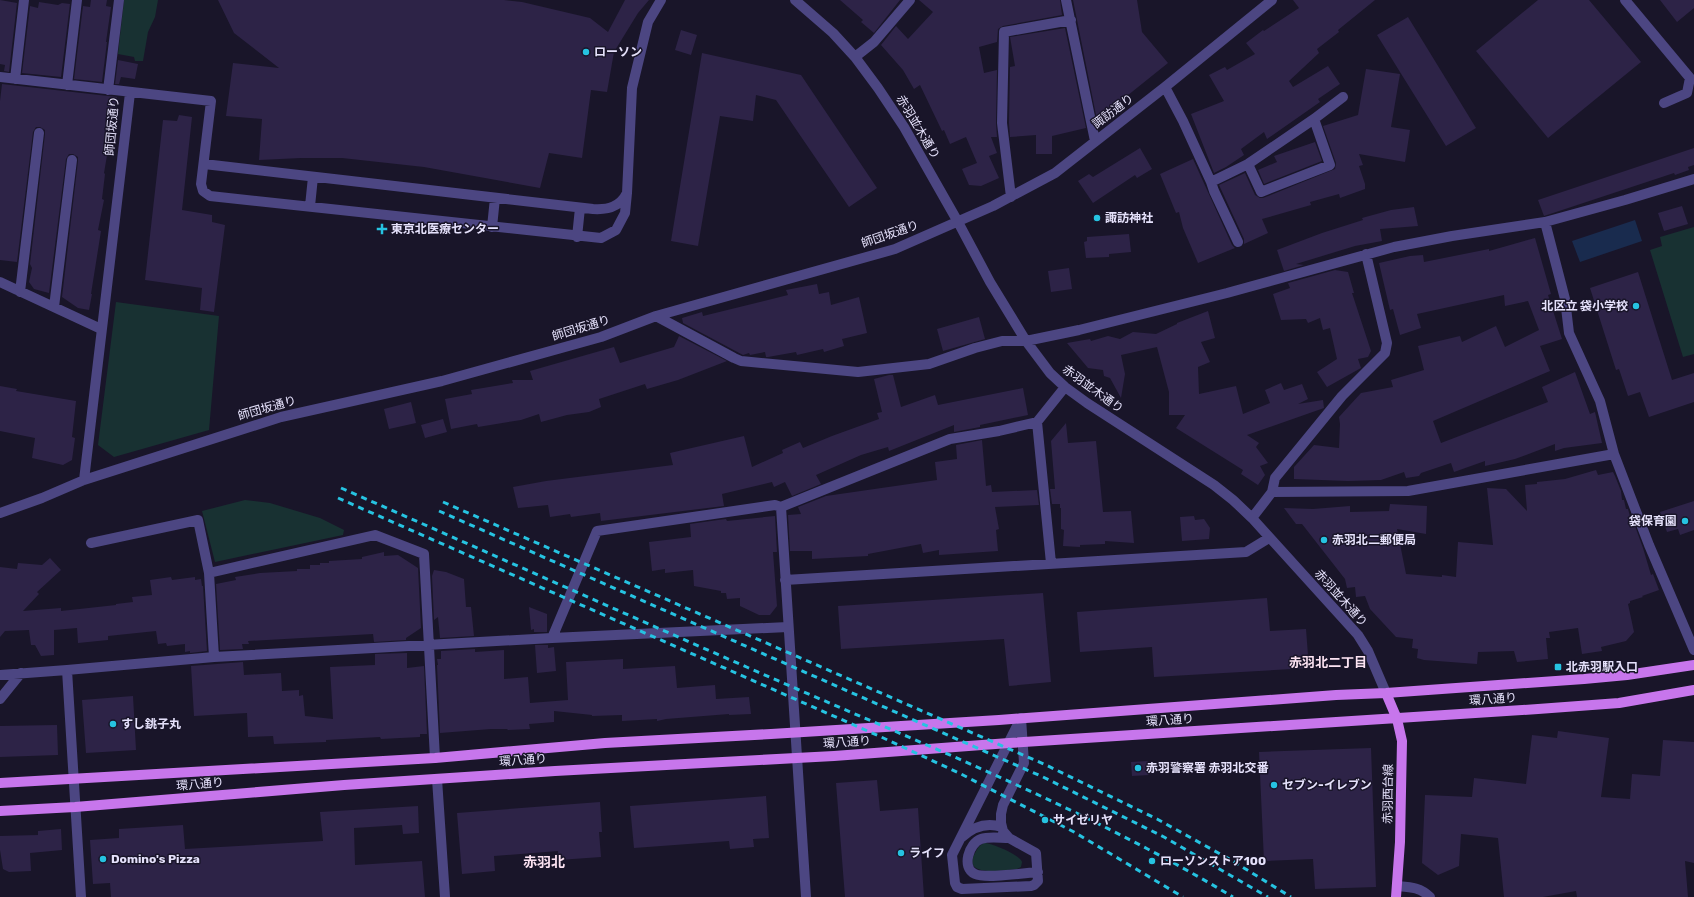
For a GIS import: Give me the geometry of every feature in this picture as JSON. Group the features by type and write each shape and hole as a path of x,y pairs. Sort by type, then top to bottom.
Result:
{"main road":[{"name":"環八通り","path":"0,783 435,758 605,743 795,733 1173,706 1386,693 1620,676 1694,665"},
{"name":"環八通り","path":"0,811 75,808 344,785 555,771 797,758 1023,742 1397,719 1619,703 1694,690"},
{"name":"赤羽西台線","path":"1386,693 1397,719 1402,741 1400,842 1396,897"}],"street":[{"path":"15,79 24,0"},
{"path":"67,85 77,0"},
{"path":"108,90 119,0"},
{"path":"130,92 211,101 202,188 210,196 577,237 601,238 616,230 623,218 628,193 632,88 648,22 661,0"},
{"name":"赤羽並木通り","path":"795,0 833,33 855,57 878,88 904,127 990,282 1026,341 1050,373 1065,387 1087,403 1214,485 1252,518 1358,636 1368,651 1386,693"},
{"path":"855,57 874,42 910,0"},
{"path":"1066,0 1095,141"},
{"name":"諏訪通り","path":"958,222 1011,197 1055,173 1165,87 1270,0"},
{"path":"1625,0 1690,78 1687,93 1664,103"},
{"path":"1011,197 1002,123 1004,32 1071,20"},
{"name":"師団坂通り","path":"0,77 130,92 101,329 85,477 281,416 442,381 601,337 656,316 896,248 958,222"},
{"path":"1165,87 1183,121 1238,242"},
{"path":"1211,182 1248,164 1314,120 1343,97"},
{"path":"1248,164 1260,192 1330,166 1314,120"},
{"path":"20,292 40,134"},
{"path":"54,307 72,160"},
{"path":"204,164 580,208 608,209 621,202 628,193"},
{"path":"310,206 313,177"},
{"path":"656,316 734,358 741,360 858,372 928,364 975,348 1002,341 1026,341 1191,303 1394,247 1452,236 1545,222 1694,179"},
{"path":"492,227 495,198"},
{"path":"577,237 580,208"},
{"path":"1545,222 1565,299 1569,333 1600,401 1614,454 1649,545 1694,650"},
{"path":"1252,518 1272,492 1275,478 1342,396 1385,353 1387,343 1366,254"},
{"path":"0,282 101,329"},
{"path":"552,638 597,531 775,505 781,507 950,439 999,432 1037,422 1065,387"},
{"path":"1037,422 1051,563"},
{"path":"1272,492 1408,491 1614,454"},
{"path":"0,513 42,498 85,477"},
{"path":"781,507 806,897"},
{"path":"91,543 198,520 208,573 214,657"},
{"path":"208,573 375,535 424,554 435,758"},
{"path":"785,580 1246,552 1269,538"},
{"path":"0,675 214,657 552,638 788,627"},
{"path":"67,670 82,897"},
{"path":"0,699 21,673"},
{"path":"1021,718 1024,763 1003,805 1001,814 1002,827 1009,838 1036,853 1038,872 1037,883 1031,886 967,890 957,887 953,878 952,855 1021,718"},
{"path":"437,779 445,897"},
{"path":"960,839 966,833 982,826 993,825 1002,827"},
{"path":"1009,838 986,838 976,841 967,859 969,868 972,872 982,876 1038,872"},
{"path":"1397,886 1417,888 1424,891 1430,897"}],"green space":[{"path":"124,0 158,0 155,17 148,32 143,61 135,61 134,57 118,54"},
{"path":"1694,227 1694,354 1683,357 1650,250 1662,246 1660,237"},
{"path":"116,302 219,316 209,430 114,457 98,445"},
{"path":"245,500 270,503 320,518 344,530 343,535 215,562 202,511"},
{"path":"984,843 999,847 1016,856 1022,862 1021,867 1017,869 987,871 980,870 975,867 972,862 974,855 979,847"}],"water":[{"path":"1635,220 1642,241 1580,262 1572,241"}],"building":[{"path":"0,0 17,3 9,72 4,71 5,65 0,64"},
{"path":"91,0 107,0 106,6 111,7 102,82 74,79 83,6 90,7"},
{"path":"218,0 504,0 522,2 590,18 608,32 625,0 649,0 638,13 614,52 607,92 591,90 582,158 549,153 540,188 424,167 342,158 259,160 262,119 226,116 233,63 279,68 234,33"},
{"path":"840,0 900,0 874,33 861,22 863,20"},
{"path":"919,0 1060,0 1062,15 1003,26 998,29 997,42 979,47 984,73 997,70 997,137 991,137 997,153 989,156 999,178 981,186 969,185 962,169 977,163 966,137 950,144 944,130 942,131 920,85 914,89 903,70 881,45 896,26 908,39 933,12"},
{"path":"1073,0 1137,0 1142,32 1168,63 1097,120"},
{"path":"1293,0 1375,0 1338,30 1339,32 1317,49 1319,53 1289,81 1293,87 1328,66 1340,84 1318,99 1320,102 1267,139 1264,132 1241,149 1244,155 1214,173 1191,114 1224,101 1209,75 1225,67 1227,70 1255,54 1246,43 1263,30 1264,31 1299,8"},
{"path":"1538,0 1589,0 1641,62 1548,138 1476,51"},
{"path":"1660,0 1694,0 1694,8 1677,22"},
{"path":"39,2 58,5 62,3 70,4 61,77 22,73 30,6 38,8"},
{"path":"1408,17 1476,128 1446,146 1377,35"},
{"path":"1065,28 1086,128 1052,136 1052,154 1036,154 1036,135 1010,137 1010,67 1015,66 1010,37"},
{"path":"681,30 697,35 691,55 675,50"},
{"path":"702,53 801,75 877,188 849,207 776,100 756,95 753,121 720,116 698,246 671,241"},
{"path":"118,60 138,64 135,79 121,77 119,84 115,84"},
{"path":"1366,69 1400,74 1391,127 1410,130 1405,162 1359,154 1363,165 1359,166 1365,184 1365,189 1340,198 1339,194 1310,202 1311,205 1262,219 1268,233 1244,244 1244,239 1219,185 1245,173 1255,195 1263,198 1335,169 1336,163 1323,126 1358,115"},
{"path":"2,84 117,97 104,173 102,199 104,200 98,230 101,231 89,310 78,308 62,297 78,161 78,157 73,154 69,154 66,159 49,293 34,289 29,282 32,268 30,264 45,134 45,130 40,127 36,127 33,132 17,262 0,260 0,101"},
{"path":"179,115 192,117 182,210 212,215 212,222 225,225 214,312 200,310 202,288 145,280 163,120 177,121"},
{"path":"1315,142 1322,161 1264,184 1258,170 1277,162 1274,156"},
{"path":"1140,148 1152,169 1137,178 1135,175 1093,203 1078,181 1089,174 1093,177"},
{"path":"1694,148 1694,165 1688,167 1689,170 1675,175 1674,173 1544,216 1538,200"},
{"path":"1193,159 1232,245 1235,248 1198,263 1183,228 1179,212 1176,213 1160,174"},
{"path":"1682,206 1688,224 1664,231 1658,213"},
{"path":"1414,207 1418,226 1380,229 1382,241 1355,246 1296,264 1304,265 1284,271 1277,250 1322,233 1363,220 1362,218 1391,210"},
{"path":"1129,234 1131,252 1109,254 1109,257 1086,258 1084,242 1087,241 1087,237"},
{"path":"1535,238 1551,294 1548,295 1562,339 1540,346 1550,371 1433,421 1441,443 1548,402 1542,387 1575,372 1590,414 1595,412 1602,443 1564,448 1555,451 1555,444 1515,459 1485,466 1485,461 1454,472 1451,463 1421,473 1419,476 1406,478 1404,472 1381,480 1348,481 1294,479 1294,467 1314,445 1339,448 1339,417 1361,393 1393,387 1391,380 1424,370 1418,346 1460,336 1462,342 1496,326 1505,347 1539,330 1528,301 1505,306 1504,295 1417,314 1421,328 1400,335 1393,309 1390,310 1379,263 1410,256 1423,255 1424,262 1489,249 1489,251"},
{"path":"1069,268 1072,289 1051,292 1048,271"},
{"path":"1335,270 1348,272 1354,293 1352,293 1371,351 1368,357 1358,359 1361,368 1327,387 1317,372 1337,359 1330,328 1323,330 1320,318 1308,323 1306,319 1281,320 1273,294 1290,288 1288,283"},
{"path":"1638,272 1672,380 1694,373 1694,402 1649,417 1640,392 1628,396 1619,369 1616,370 1590,288"},
{"path":"817,284 819,294 829,292 831,305 859,297 867,333 842,339 844,346 824,352 823,349 797,355 796,352 766,357 765,352 743,355 683,323 682,318 702,312 703,316 788,295 786,290"},
{"path":"1208,311 1215,338 1201,342 1210,362 1198,367 1199,394 1236,386 1243,414 1270,403 1265,390 1281,383 1284,390 1302,384 1308,399 1298,404 1323,400 1324,408 1247,435 1259,443 1256,447 1268,463 1260,466 1265,475 1258,485 1241,474 1243,470 1176,428 1185,415 1169,415 1169,392 1157,347 1121,355 1125,374 1121,398 1110,378 1104,376 1103,370 1088,368 1067,343 1090,339 1091,341 1108,336 1120,339 1133,332 1156,334 1177,323"},
{"path":"979,317 985,339 943,351 937,329"},
{"path":"679,336 727,361 678,380 647,389 645,384 599,399 601,407 589,412 567,415 541,422 539,414 521,420 478,427 477,424 451,429 445,399 472,394 471,390 513,383 512,380 533,380 530,371 614,347 620,363 674,347"},
{"path":"893,375 901,407 935,395 938,405 1023,388 1028,415 954,432 954,425 889,451 888,447 861,455 816,475 821,484 792,496 785,482 774,487 772,482 722,494 724,506 601,521 600,513 571,517 570,514 550,517 548,505 518,508 513,487 546,481 673,465 670,453 744,436 752,467 783,453 782,450 800,442 803,448 879,419 877,413 882,412 874,379"},
{"path":"0,386 17,389 16,391 76,401 72,437 75,438 72,460 63,465 32,458 35,438 0,431"},
{"path":"411,402 416,423 389,429 384,409"},
{"path":"443,419 447,432 425,438 421,425"},
{"path":"1066,423 1068,443 1096,441 1103,512 1131,511 1134,543 1105,541 1105,544 1080,545 1080,547 1063,546 1064,530 1061,529 1061,508 1060,504 1052,504 1050,489 1055,489 1051,441"},
{"path":"982,440 986,486 991,485 992,492 1037,490 1039,505 995,507 999,529 996,530 998,551 939,555 939,550 923,553 921,544 868,554 868,556 812,559 812,551 790,551 788,515 801,514 798,507 826,496 937,480 935,462 957,459 956,445"},
{"path":"1596,470 1598,475 1613,472 1621,491 1622,500 1624,500 1626,509 1628,509 1633,527 1635,526 1651,575 1653,574 1659,590 1630,601 1628,604 1634,632 1626,641 1601,647 1602,651 1582,654 1578,628 1549,632 1550,638 1546,638 1548,659 1517,662 1514,651 1478,652 1477,664 1424,660 1417,658 1418,649 1412,648 1413,639 1396,637 1370,609 1365,596 1356,597 1355,587 1347,588 1345,579 1302,524 1296,524 1284,508 1313,509 1350,506 1350,512 1389,511 1390,504 1427,506 1426,534 1397,529 1406,574 1456,577 1458,542 1493,545 1487,488 1506,489 1527,511 1525,485 1565,479"},
{"path":"1694,501 1694,530 1680,535 1678,529 1667,532 1660,512"},
{"path":"775,516 777,552 773,552 777,606 770,615 759,615 740,606 740,598 727,599 726,593 721,593 721,591 694,586 693,570 665,573 665,569 652,571 649,542 691,537 690,524 726,519 727,521"},
{"path":"1194,516 1195,520 1204,519 1210,528 1209,539 1182,541 1180,517"},
{"path":"384,552 384,556 398,555 418,568 421,628 406,638 406,640 374,642 373,634 248,641 249,644 242,644 243,649 220,650 216,584 236,580 235,577 260,573 297,571 297,569 310,569 310,565 320,565 320,563 329,563 329,561 362,559 362,557"},
{"path":"50,558 61,570 37,592 39,594 23,611 61,608 61,611 133,602 132,597 152,595 150,580 171,577 172,580 195,577 195,580 201,579 203,586 207,651 190,653 190,651 185,652 185,644 167,646 166,643 158,644 156,631 108,636 108,640 78,643 77,628 54,630 54,655 41,656 35,645 31,645 29,630 5,631 0,637 0,567 17,569 18,563 42,565"},
{"path":"434,570 446,572 464,579 466,607 471,607 474,636 440,638 438,617 434,620 432,576"},
{"path":"1043,593 1051,682 1009,686 1004,639 841,649 838,606"},
{"path":"1267,598 1270,631 1306,629 1309,668 1154,677 1152,647 1080,652 1077,612"},
{"path":"529,607 547,614 547,632 534,632 534,629 531,630"},
{"path":"535,645 548,645 548,648 554,647 556,671 537,673"},
{"path":"475,649 475,652 504,650 504,679 528,677 530,703 568,700 566,662 623,659 623,669 675,666 677,688 715,685 716,699 749,697 751,714 729,714 657,721 657,719 622,721 622,715 592,716 554,711 554,722 529,724 530,729 491,729 440,733 437,659 441,659 441,651"},
{"path":"407,653 407,668 424,666 427,734 420,734 420,737 381,739 380,737 326,740 326,742 274,744 273,736 248,737 247,713 194,716 191,666 243,662 244,675 281,673 282,691 299,690 299,696 303,695 305,716 333,719 330,667 375,665 375,654"},
{"path":"133,696 136,750 86,753 82,700"},
{"path":"57,725 58,755 0,757 0,726"},
{"path":"1558,731 1609,738 1601,797 1630,799 1632,774 1660,776 1663,740 1694,742 1694,863 1685,861 1688,897 1577,897 1576,891 1543,897 1504,897 1498,838 1461,834 1459,866 1438,875 1422,863 1425,795 1472,797 1474,778 1526,784 1532,735 1557,738"},
{"path":"1371,748 1376,887 1315,889 1313,859 1264,861 1259,752"},
{"path":"1148,761 1149,775 1132,776 1131,762"},
{"path":"877,780 880,811 918,808 924,897 845,897 836,783"},
{"path":"766,796 769,838 753,839 754,847 730,849 729,841 634,848 630,806"},
{"path":"600,802 602,832 599,832 601,857 559,860 558,851 494,856 495,871 462,874 457,813"},
{"path":"418,806 419,833 403,834 402,825 354,828 355,865 422,861 425,897 111,897 110,883 93,884 90,840 119,838 119,829 183,825 185,849 323,841 320,812"},
{"path":"61,829 62,850 30,853 31,871 9,872 3,869 0,850 0,836 38,835 38,831"}],"railway":[{"path":"341,488 1019,786 1127,838 1233,897"},
{"path":"338,498 879,736 959,773 1074,832 1183,897"},
{"path":"443,502 1046,765 1157,819 1231,860 1291,897"},
{"path":"439,511 1043,777 1164,837 1268,897"}],"place":[{"name":"ローソン","path":"586,52"},
{"name":"諏訪神社","path":"1097,218"},
{"name":"東京北医療センター","path":"382,229"},
{"name":"北区立 袋小学校","path":"1636,306"},
{"name":"袋保育園","path":"1685,521"},
{"name":"赤羽北二郵便局","path":"1324,540"},
{"name":"北赤羽駅入口","path":"1558,667"},
{"name":"すし銚子丸","path":"113,724"},
{"name":"赤羽警察署 赤羽北交番","path":"1138,768"},
{"name":"セブン-イレブン","path":"1274,785"},
{"name":"サイゼリヤ","path":"1045,820"},
{"name":"ライフ","path":"901,853"},
{"name":"Domino's Pizza","path":"103,859"},
{"name":"ローソンストア100","path":"1152,861"}],"district":[{"name":"赤羽北二丁目","path":"1328,662"},
{"name":"赤羽北","path":"544,862"}]}
